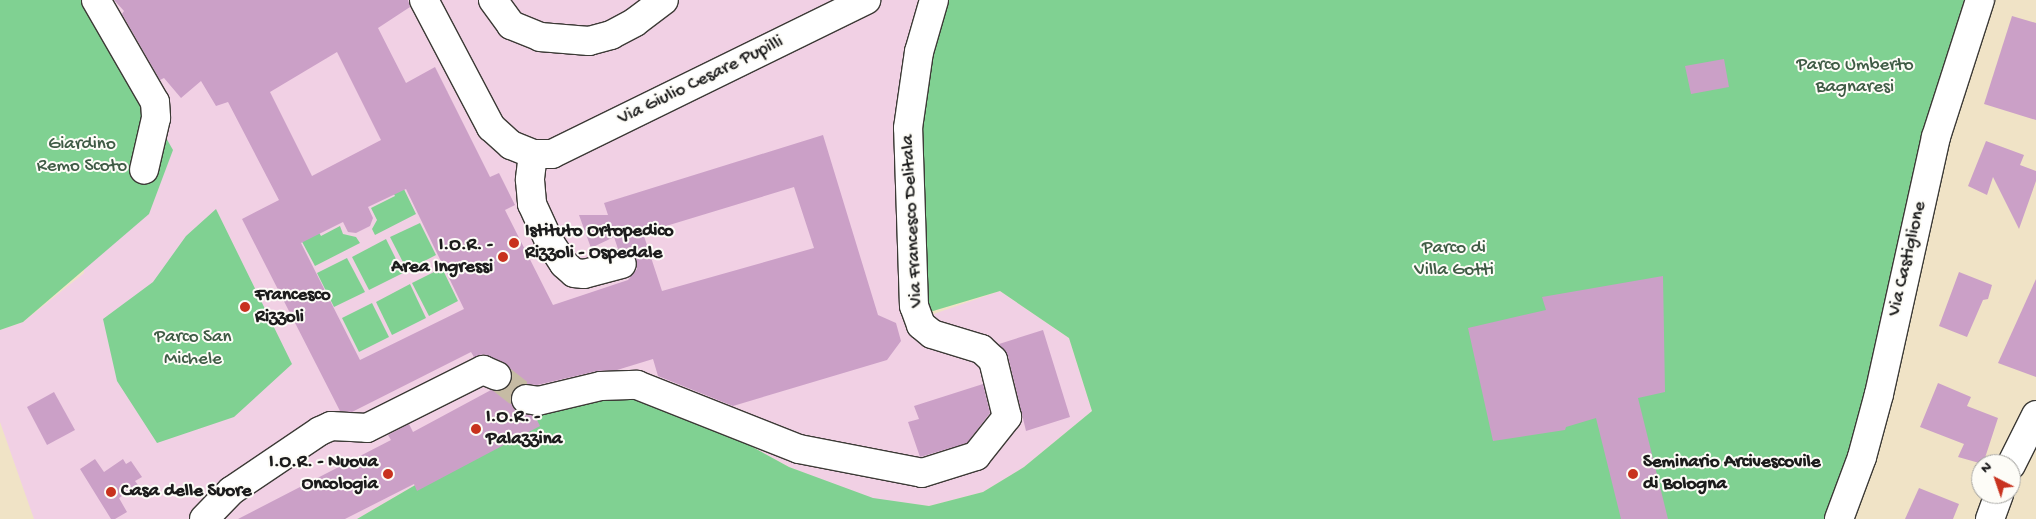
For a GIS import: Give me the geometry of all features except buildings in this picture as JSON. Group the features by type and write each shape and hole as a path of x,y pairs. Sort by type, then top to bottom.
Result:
{"street":[{"path":"96,0 155,102 156,118 144,170"},
{"name":"Via Giulio Cesare Pupilli","path":"424,0 491,127 511,145 533,154 552,154 866,0"},
{"path":"493,0 511,25 540,37 589,42 611,35 634,22 664,0"},
{"name":"Via Francesco Delitala","path":"526,399 538,401 601,386 637,385 799,450 922,473 976,456 1007,418 993,360 980,349 932,334 921,325 914,306 908,128 919,52 934,0"},
{"name":"Via Castiglione","path":"1839,519 1862,457 1879,394 1936,136 1980,0"},
{"path":"533,154 530,195 549,241 564,264 574,273 584,274 622,264"},
{"path":"204,519 231,491 320,431 331,426 367,428 483,370 497,376"},
{"path":"2016,454 2036,415"},
{"path":"1990,519 1995,504"}],"shaded area":[{"name":"Istituto Ortopedico Rizzoli - Ospedale","path":"87,0 943,0 919,319 1000,291 1069,338 1092,411 1024,467 983,492 929,506 873,499 789,467 727,433 417,484 357,519 34,519 0,422 0,330 23,322 84,273"}],"green space":[{"name":"Giardino Remo Scoto","path":"0,0 87,0 173,150 149,214 23,322 0,330"},
{"name":"Parco di Villa Gotti","path":"943,0 1964,0 1848,456 1826,519 357,519 417,484 452,449 538,401 601,386 727,433 789,467 873,498 929,506 983,492 1024,467 1092,411 1069,338 1000,291 923,314 915,172 926,68"},
{"path":"402,185 416,214 375,235 372,229 377,220 371,208 395,196 392,190"},
{"name":"Parco San Michele","path":"216,209 292,364 234,417 157,443 117,381 103,319 153,282 186,236"},
{"path":"420,223 436,255 407,270 390,237"},
{"path":"340,226 343,234 356,237 360,243 315,266 300,238 317,229 321,236"},
{"path":"386,239 403,273 369,290 352,257"},
{"path":"347,258 365,292 334,307 317,273"},
{"path":"442,268 458,301 429,316 412,283"},
{"path":"410,284 426,318 392,335 376,302"},
{"path":"372,303 389,337 359,352 342,318"}],"tunnel":[{"path":"497,376 526,399"}],"place":[{"name":"Istituto Ortopedico Rizzoli - Ospedale","path":"514,243"},
{"name":"I.O.R. - Area Ingressi","path":"503,257"},
{"name":"Francesco Rizzoli","path":"245,307"},
{"name":"I.O.R. - Palazzina","path":"476,429"},
{"name":"I.O.R. - Nuova Oncologia","path":"388,474"},
{"name":"Seminario Arcivescovile di Bologna","path":"1633,474"},
{"name":"Casa delle Suore","path":"111,492"}],"park label":[{"name":"Parco Umberto Bagnaresi","path":"1855,77"}]}
